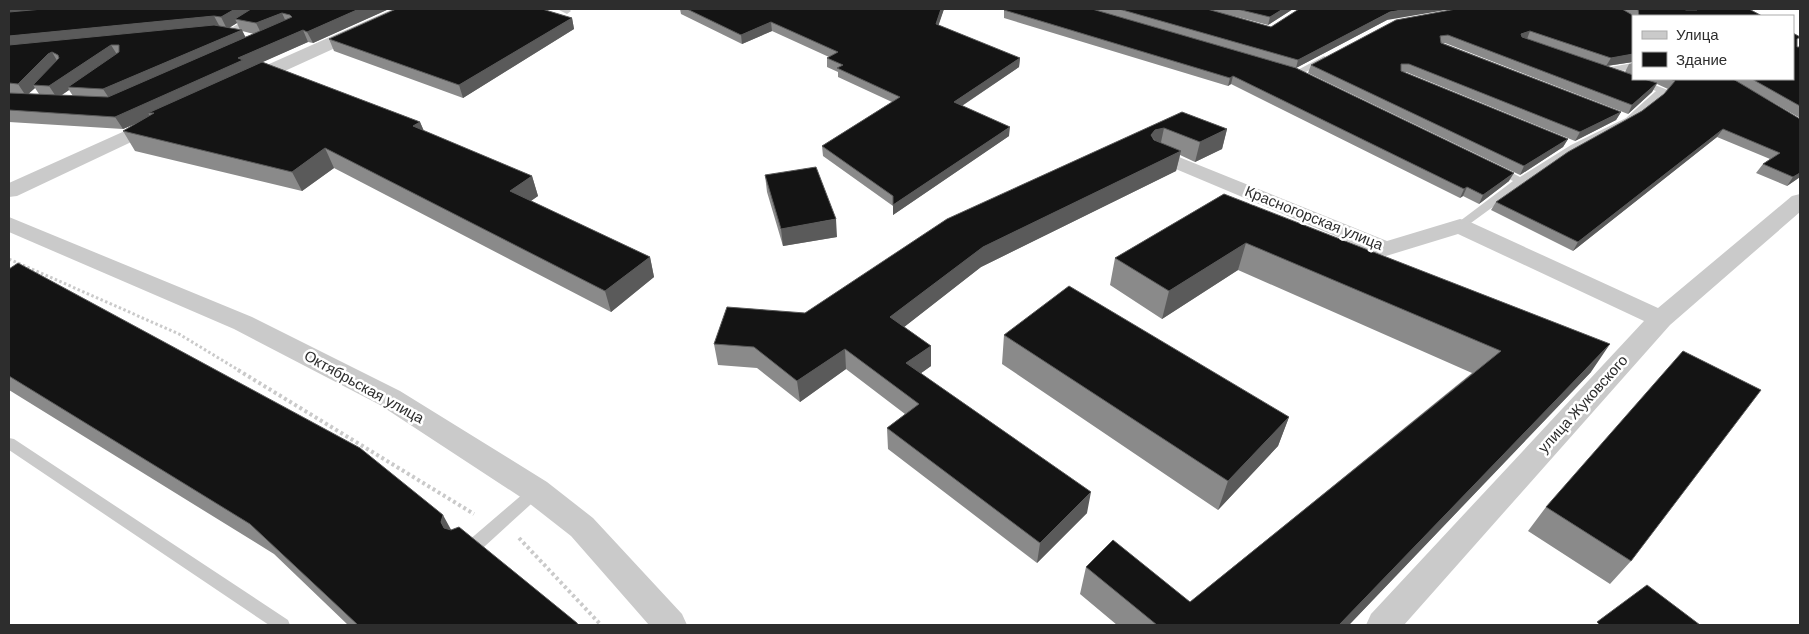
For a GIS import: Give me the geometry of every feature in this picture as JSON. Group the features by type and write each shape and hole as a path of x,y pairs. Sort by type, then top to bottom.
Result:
{"street":[{"path":"235,87 406,9"},
{"path":"9,191 171,116"},
{"name":"Красногорская улица","path":"1160,155 1386,249 1460,226"},
{"name":"улица Жуковского","path":"1383,625 1661,319 1800,202"},
{"path":"1460,226 1661,319"},
{"name":"Октябрьская улица","path":"11,227 243,323 390,398 536,491 582,527 670,625"}],"lane":[{"path":"245,37 224,33 267,9"},
{"path":"1297,73 1331,55"},
{"path":"1632,66 1601,69 1632,80"},
{"path":"1633,80 1663,90"},
{"path":"1651,80 1663,90"},
{"path":"1460,226 1571,145 1624,119 1663,90"},
{"path":"1484,163 1520,181"},
{"path":"9,443 282,625"},
{"path":"467,552 536,491"}],"path":[{"path":"9,259 179,334 434,491 519,538 601,625"}],"building":[{"path":"43,9 235,9 221,17 214,16 9,36 9,12"},
{"path":"251,9 359,9 307,32 303,30 238,58 243,60 115,117 9,110 9,93 108,97 292,17 282,13 256,23 235,19"},
{"path":"396,9 542,9 572,18 459,85 329,39"},
{"path":"687,9 941,9 936,24 1020,58 954,102 1010,127 893,205 893,196 822,146 900,97 837,68 843,65 827,58 838,52 771,22 741,35"},
{"path":"1004,9 1092,9 1296,68 1514,173 1483,195 1467,187 1464,189 1233,76 1230,78"},
{"path":"1119,9 1207,9 1271,27 1299,9 1409,9 1390,12 1298,60"},
{"path":"1237,9 1283,9 1270,17"},
{"path":"1456,9 1622,9 1632,15 1632,54 1611,58 1530,31 1521,34 1522,37 1632,75 1632,80 1647,80 1657,83 1632,105 1448,35 1440,36 1441,43 1621,112 1580,132 1409,64 1401,64 1401,71 1568,139 1524,166 1311,65 1396,20"},
{"path":"1638,9 1749,9 1760,15 1639,15"},
{"path":"214,25 242,30 103,89 68,87 119,52 119,45 111,45 49,86 33,85 59,58 58,55 52,52 18,84 9,83 9,45"},
{"path":"1794,34 1800,37 1797,39 1797,47 1800,47 1800,106 1754,80 1794,80"},
{"path":"262,62 420,122 413,126 532,176 510,191 650,257 605,291 325,148 292,172 123,131 154,113 148,113"},
{"path":"1672,80 1735,80 1800,119 1800,173 1793,177 1763,164 1780,153 1723,129 1578,242 1496,202 1568,152 1642,111 1664,94 1675,81"},
{"path":"1182,112 1227,129 1200,142 1164,128 1155,130 1151,135 1154,140 1181,151 983,247 890,317 931,346 906,363 1091,492 1040,543 887,428 919,404 845,349 797,381 754,347 714,344 727,307 805,313 947,219"},
{"path":"816,167 836,219 781,229 765,175"},
{"path":"1224,194 1610,344 1339,625 1157,625 1086,567 1113,540 1190,602 1501,351 1246,243 1169,291 1115,258"},
{"path":"18,263 360,448 443,515 441,522 444,528 451,530 459,527 578,625 358,625 250,524 9,376 9,269"},
{"path":"1069,286 1289,417 1228,481 1004,335"},
{"path":"1683,351 1761,390 1631,561 1546,507"},
{"path":"1647,585 1700,625 1600,625 1597,622"}]}
